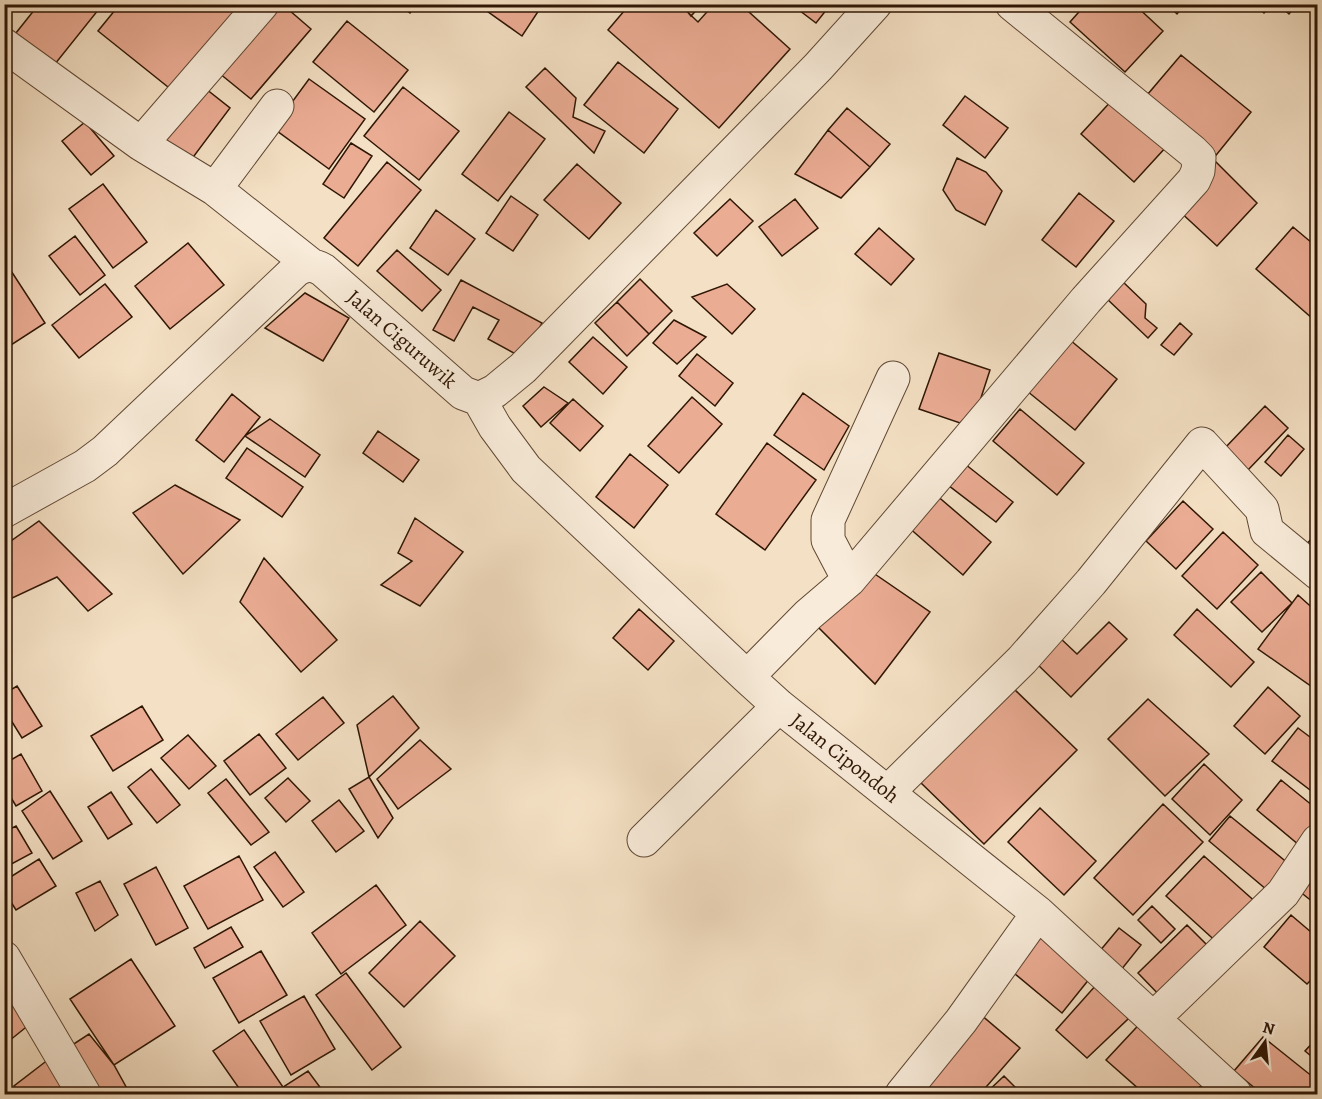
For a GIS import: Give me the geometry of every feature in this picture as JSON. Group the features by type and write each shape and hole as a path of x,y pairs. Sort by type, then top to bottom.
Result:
{"street":[{"path":"141,144 262,4"},
{"name":"Jalan Ciguruwik","path":"4,45 141,144 215,189 311,265 323,270 463,393 479,399 495,391 523,368 819,67 875,4"},
{"path":"747,677 808,615 849,580 1086,300 1194,180 1198,171 1199,158 1192,151 1011,4"},
{"path":"215,189 277,106"},
{"path":"4,511 95,459 296,270 311,265"},
{"path":"849,580 828,540 828,520 893,378"},
{"name":"Jalan Cipondoh","path":"479,399 495,427 526,469 747,677 779,706 1038,913 1235,1095"},
{"path":"888,792 1022,660 1090,582 1202,444 1262,509 1267,531 1317,573"},
{"path":"644,840 779,706"},
{"path":"1154,1018 1283,893 1317,841"},
{"path":"902,1095 962,1021 1038,913"},
{"path":"4,958 84,1095"}],"building":[{"path":"39,4 92,4 99,9 51,69 12,38"},
{"path":"120,4 244,4 178,95 98,31"},
{"path":"278,4 282,4 311,29 251,99 219,73"},
{"path":"398,4 416,4 410,13"},
{"path":"477,4 543,4 522,36"},
{"path":"630,4 679,4 698,22 714,4 740,4 790,49 719,128 608,30"},
{"path":"681,4 702,4 691,16"},
{"path":"791,4 831,4 816,23"},
{"path":"1036,4 1055,4 1047,14"},
{"path":"1086,4 1134,4 1163,31 1125,72 1070,22"},
{"path":"1167,4 1185,4 1177,14"},
{"path":"1254,4 1272,4 1264,13"},
{"path":"1278,4 1297,4 1289,14"},
{"path":"347,21 408,70 374,112 313,62"},
{"path":"1181,55 1251,112 1213,159 1142,101"},
{"path":"618,62 678,109 644,153 584,105"},
{"path":"545,68 576,98 573,117 605,131 594,153 526,87"},
{"path":"309,79 365,119 329,169 273,128"},
{"path":"201,85 230,108 191,160 160,136"},
{"path":"403,87 459,131 419,180 364,136"},
{"path":"965,96 1008,128 985,158 943,125"},
{"path":"1114,98 1167,146 1134,182 1081,134"},
{"path":"847,108 890,144 870,167 828,130"},
{"path":"509,112 545,139 498,201 462,174"},
{"path":"85,122 114,156 91,175 62,141"},
{"path":"828,130 870,167 841,198 795,174"},
{"path":"351,143 372,156 344,198 323,184"},
{"path":"957,158 986,172 1002,191 985,225 956,210 943,190"},
{"path":"1213,159 1257,203 1217,246 1177,209"},
{"path":"387,162 421,190 358,266 324,238"},
{"path":"577,164 621,203 589,239 544,200"},
{"path":"103,184 147,242 113,268 69,209"},
{"path":"1079,193 1114,221 1076,267 1042,240"},
{"path":"511,196 538,215 513,251 486,233"},
{"path":"730,199 753,221 717,256 694,233"},
{"path":"795,199 818,228 782,256 759,227"},
{"path":"436,210 475,239 448,275 410,248"},
{"path":"1293,227 1318,248 1318,314 1313,319 1256,269"},
{"path":"879,228 914,259 891,285 855,254"},
{"path":"75,236 105,275 80,295 49,256"},
{"path":"188,243 224,285 170,329 135,286"},
{"path":"397,250 441,290 422,311 377,271"},
{"path":"4,260 45,323 11,345 4,336"},
{"path":"640,279 672,311 649,334 617,302"},
{"path":"461,280 542,323 523,358 488,339 499,320 473,307 454,341 433,330"},
{"path":"1122,281 1146,304 1145,318 1157,328 1148,338 1106,298"},
{"path":"105,284 132,317 79,358 52,325"},
{"path":"727,284 755,309 732,334 692,297"},
{"path":"305,293 349,318 323,361 265,328"},
{"path":"617,302 649,334 627,356 595,323"},
{"path":"674,320 706,337 677,364 653,343"},
{"path":"1180,323 1192,334 1174,355 1161,345"},
{"path":"593,337 627,367 603,394 569,362"},
{"path":"1070,340 1117,379 1075,430 1027,391"},
{"path":"939,353 990,370 978,407 960,423 919,409"},
{"path":"697,354 733,383 715,406 679,376"},
{"path":"544,387 568,403 541,427 523,406"},
{"path":"803,393 849,426 824,470 774,435"},
{"path":"232,394 260,417 224,462 196,440"},
{"path":"692,397 722,424 679,473 648,446"},
{"path":"573,399 603,426 580,451 550,423"},
{"path":"1265,406 1288,428 1248,470 1225,448"},
{"path":"1020,409 1084,463 1057,495 993,441"},
{"path":"270,419 320,455 305,477 245,436"},
{"path":"378,431 419,460 403,482 363,453"},
{"path":"1288,435 1304,449 1281,476 1265,462"},
{"path":"767,443 816,480 765,550 716,514"},
{"path":"247,448 303,487 282,517 226,478"},
{"path":"630,454 668,485 634,528 596,497"},
{"path":"965,464 1013,502 996,522 948,485"},
{"path":"175,485 240,520 183,574 133,513"},
{"path":"935,494 991,542 963,575 907,526"},
{"path":"1183,501 1213,529 1176,569 1146,541"},
{"path":"415,518 463,552 420,606 381,585 412,561 398,553"},
{"path":"39,521 112,594 88,611 57,577 8,600 4,586 4,546"},
{"path":"1223,532 1258,565 1217,609 1182,576"},
{"path":"1318,532 1318,560 1303,548"},
{"path":"264,558 337,640 301,672 240,602"},
{"path":"869,570 930,612 875,684 813,622"},
{"path":"1261,572 1292,603 1262,632 1231,602"},
{"path":"1298,595 1318,613 1318,691 1258,649"},
{"path":"639,609 674,641 648,670 613,638"},
{"path":"1197,609 1254,662 1231,687 1174,635"},
{"path":"1109,622 1127,639 1071,697 1035,662 1059,637 1077,654"},
{"path":"17,686 42,726 22,738 4,709 4,694"},
{"path":"1268,687 1300,716 1265,754 1234,726"},
{"path":"1013,688 1077,750 984,844 920,782"},
{"path":"393,696 419,728 369,777 357,725"},
{"path":"323,697 344,723 298,760 276,734"},
{"path":"1148,699 1209,754 1165,796 1108,739"},
{"path":"142,706 163,740 113,771 91,736"},
{"path":"1298,728 1318,743 1318,796 1272,761"},
{"path":"259,734 286,768 250,795 224,761"},
{"path":"188,735 216,766 189,789 161,758"},
{"path":"420,740 451,769 398,809 377,779"},
{"path":"21,754 42,791 16,806 4,786 4,764"},
{"path":"1204,764 1242,800 1210,835 1172,799"},
{"path":"151,769 180,805 157,823 128,787"},
{"path":"369,777 393,818 378,838 349,789"},
{"path":"288,778 310,801 286,822 265,798"},
{"path":"226,779 269,832 251,845 208,793"},
{"path":"1281,780 1318,810 1318,824 1299,845 1257,810"},
{"path":"50,791 82,841 53,859 22,811"},
{"path":"111,792 132,824 108,839 88,807"},
{"path":"339,800 364,831 336,852 312,821"},
{"path":"1163,804 1203,842 1133,915 1094,878"},
{"path":"1040,808 1096,861 1064,895 1008,842"},
{"path":"1230,816 1289,864 1267,890 1209,841"},
{"path":"16,826 32,853 4,868 4,832"},
{"path":"275,852 304,892 283,907 254,867"},
{"path":"239,856 263,900 208,929 184,886"},
{"path":"1204,856 1259,905 1221,946 1166,896"},
{"path":"39,859 56,886 16,910 4,891 4,881"},
{"path":"1318,859 1318,906 1294,887"},
{"path":"156,867 188,928 156,945 124,884"},
{"path":"100,881 118,915 95,931 76,893"},
{"path":"376,885 406,925 341,974 312,933"},
{"path":"1152,906 1175,929 1161,943 1138,920"},
{"path":"1291,915 1318,938 1318,973 1307,984 1264,947"},
{"path":"420,921 455,956 404,1007 369,973"},
{"path":"1187,925 1214,952 1165,1001 1138,973"},
{"path":"231,927 243,947 205,968 194,948"},
{"path":"1119,928 1141,945 1121,970 1099,952"},
{"path":"1038,935 1090,978 1062,1013 1009,969"},
{"path":"261,951 287,995 239,1023 213,978"},
{"path":"131,959 175,1026 114,1065 70,999"},
{"path":"346,973 401,1047 372,1070 316,995"},
{"path":"1105,975 1128,1019 1087,1058 1056,1030"},
{"path":"4,995 30,1024 4,1045"},
{"path":"304,996 335,1049 291,1075 260,1021"},
{"path":"980,1014 1020,1048 980,1094 927,1094 916,1085"},
{"path":"1148,1015 1202,1085 1191,1094 1136,1094 1141,1091 1106,1060"},
{"path":"244,1030 283,1087 273,1094 243,1094 213,1051"},
{"path":"89,1034 114,1065 130,1094 97,1094 66,1049"},
{"path":"1263,1037 1318,1081 1318,1086 1311,1094 1262,1094 1234,1071"},
{"path":"1318,1037 1318,1062 1305,1051"},
{"path":"49,1059 70,1094 20,1094 14,1086"},
{"path":"308,1071 325,1094 273,1094 283,1087"},
{"path":"1004,1076 1022,1094 985,1094"}]}
